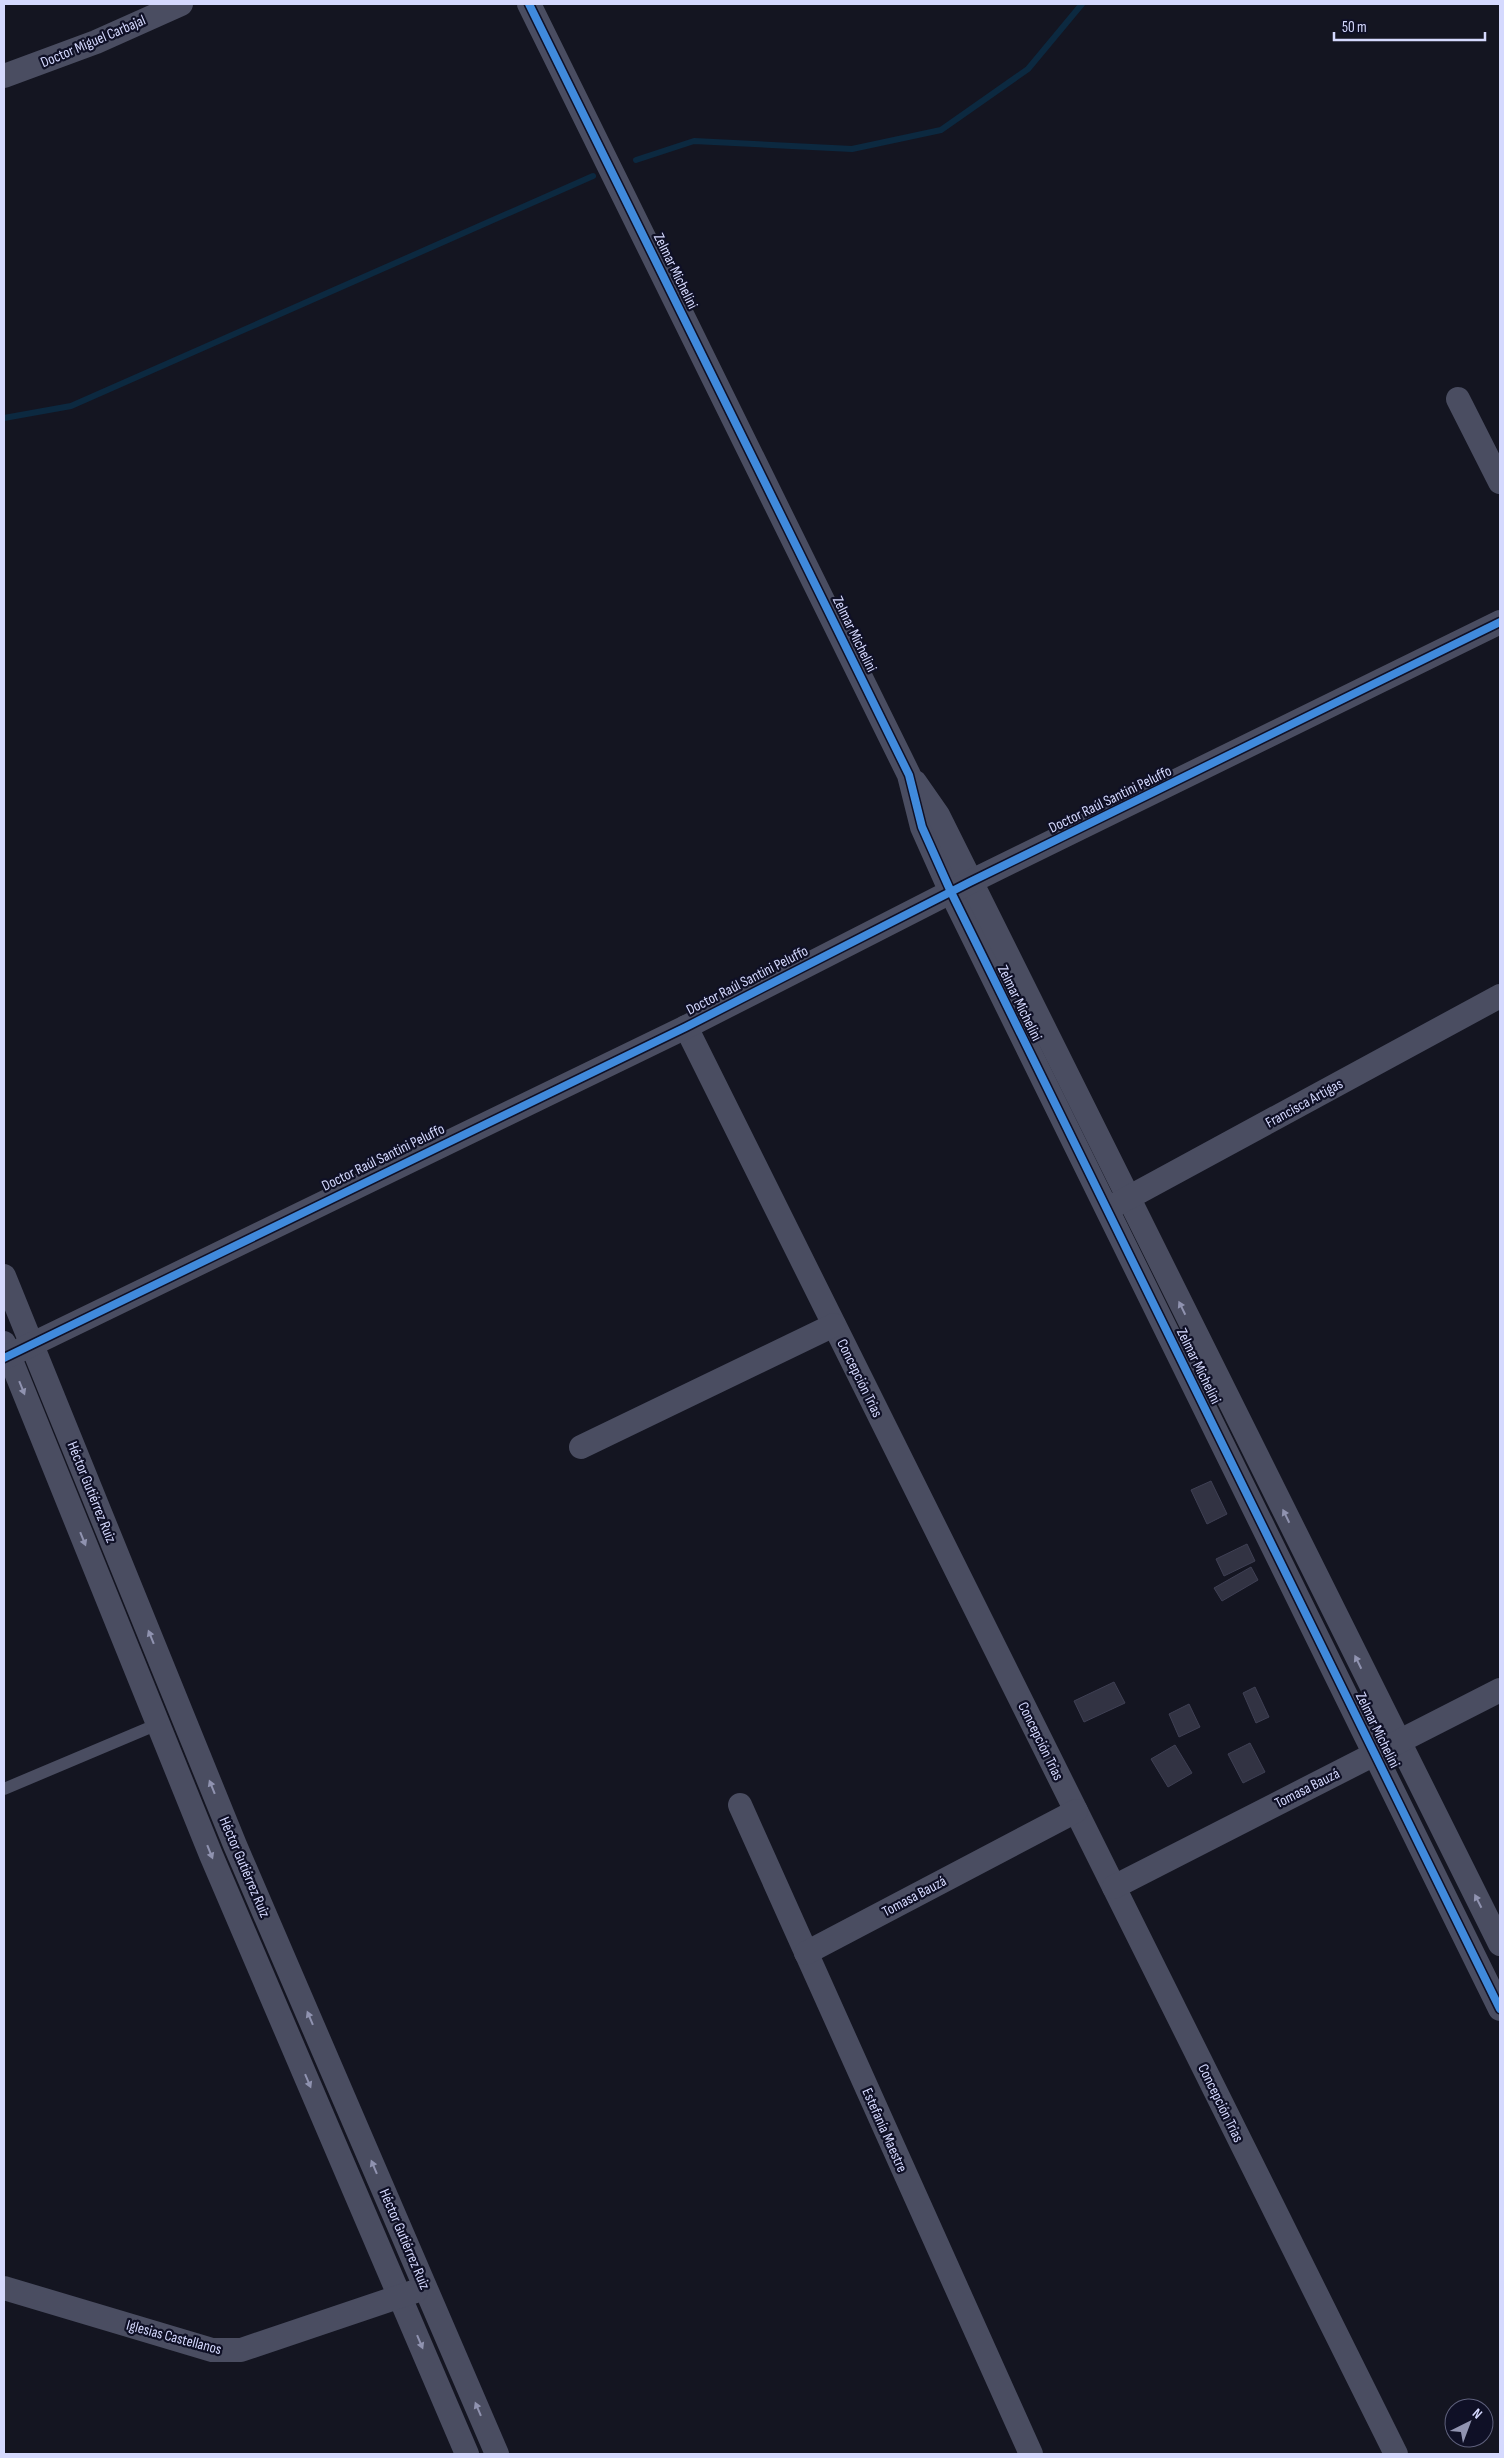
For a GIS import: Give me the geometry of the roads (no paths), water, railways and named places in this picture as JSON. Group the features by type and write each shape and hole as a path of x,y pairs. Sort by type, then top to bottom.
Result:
{"street":[{"name":"Doctor Miguel Carbajal","path":"4,76 88,45 137,13 181,4"},
{"name":"Zelmar Michelini","path":"528,4 909,775 938,815 961,887 1107,1210 1500,2009"},
{"path":"1458,399 1500,482"},
{"name":"Doctor Raúl Santini Peluffo","path":"5,1352 686,1027 961,887 1500,622"},
{"name":"Zelmar Michelini","path":"961,887 1128,1199 1500,1944"},
{"name":"Francisca Artigas","path":"1107,1210 1500,996"},
{"name":"Concepción Trias","path":"686,1027 1396,2454"},
{"name":"Héctor Gutiérrez Ruiz","path":"4,1276 235,1845 497,2454"},
{"path":"580,1447 834,1325"},
{"name":"Héctor Gutiérrez Ruiz","path":"5,1352 211,1855 468,2454"},
{"name":"Tomasa Bauzá","path":"1114,1887 1500,1690"},
{"name":"Estefanía Maestre","path":"740,1805 1031,2454"},
{"name":"Tomasa Bauzá","path":"806,1952 1076,1811"},
{"name":"Iglesias Castellanos","path":"4,2288 212,2350 226,2351 257,2345 426,2288"}],"lane":[{"path":"4,1789 158,1724"}],"waterway":[{"path":"636,160 694,141 852,149 941,130 1028,69 1082,4"},
{"path":"4,418 71,406 593,176"}]}
